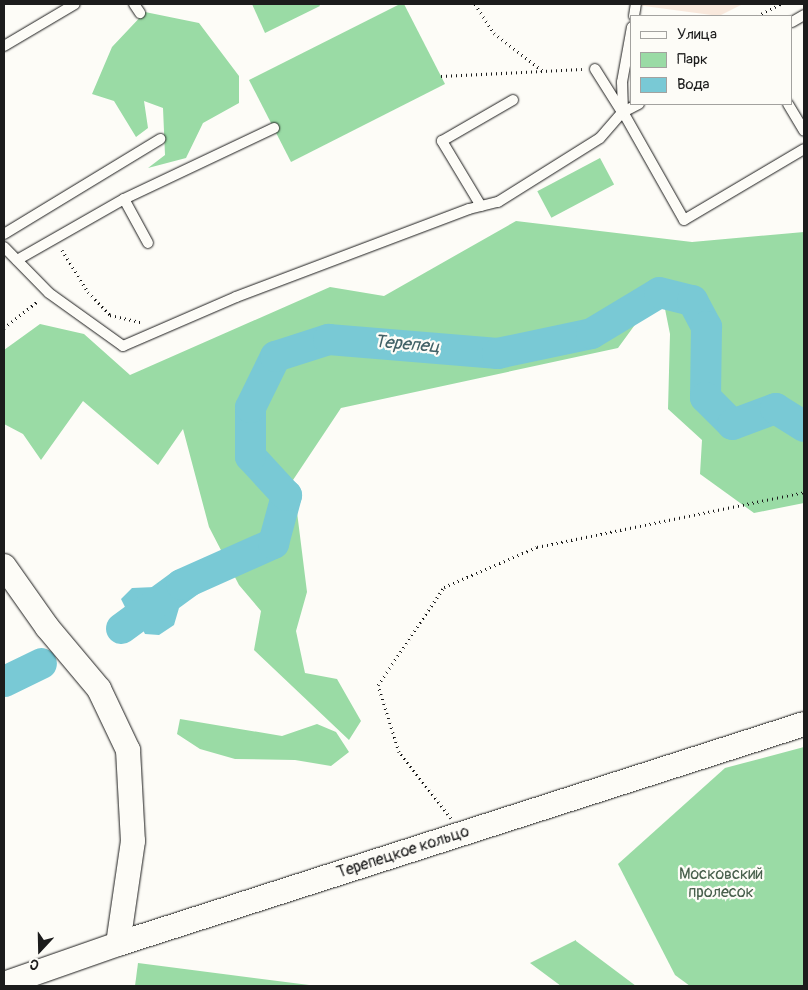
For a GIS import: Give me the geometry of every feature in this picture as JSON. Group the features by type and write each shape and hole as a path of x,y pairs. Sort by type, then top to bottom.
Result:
{"street":[{"path":"4,566 47,627 99,689 128,750 133,842 118,944"},
{"name":"Терепецкое кольцо","path":"4,984 118,944 804,724"}],"lane":[{"path":"4,46 76,4"},
{"path":"793,21 804,15"},
{"path":"623,112 622,82 630,38"},
{"path":"594,69 623,112 684,220 804,149"},
{"path":"481,206 442,141 513,100"},
{"path":"4,247 49,293 123,346 236,297 481,206 498,202 600,138 623,112 637,105"},
{"path":"789,105 804,131"},
{"path":"17,260 124,199 274,128"},
{"path":"4,234 160,139"},
{"path":"124,199 148,243"}],"path":[{"path":"475,4 494,33 543,71"},
{"path":"759,15 781,4"},
{"path":"441,76 594,69"},
{"path":"54,239 88,292 110,315 139,323 148,320"},
{"path":"4,328 49,293"},
{"path":"463,833 400,752 378,685 444,587 537,547 804,492"}],"shaded area":[{"path":"629,4 743,4 721,15"}],"green space":[{"path":"252,4 319,4 320,6 265,33"},
{"path":"400,4 404,4 445,84 291,162 249,80"},
{"path":"145,12 199,23 239,76 239,103 203,123 186,158 148,168 165,155 163,108 144,101 148,128 136,137 114,101 92,94 112,47"},
{"path":"600,158 614,184 551,218 537,191"},
{"path":"516,221 692,242 804,232 804,503 754,513 700,474 702,440 668,409 670,334 661,289 618,348 341,408 293,480 307,592 296,631 305,673 337,679 361,721 349,740 254,650 261,611 239,585 209,527 183,429 158,465 83,401 41,460 23,434 4,424 4,350 40,324 84,334 130,375 330,287 384,296"},
{"path":"180,719 282,736 317,724 336,732 349,752 331,766 295,760 235,759 200,749 177,734"},
{"name":"Московский пролесок","path":"804,747 804,986 690,986 675,975 618,864 725,768"},
{"path":"576,940 636,986 561,986 530,963"},
{"path":"138,963 317,986 135,986"}],"water":[{"path":"228,563 216,581 179,608 174,625 159,635 145,634 140,624 121,628 129,615 121,599 132,588 155,587"}],"waterway":[{"name":"Терепец","path":"121,628 181,584 273,543 286,495 250,456 250,407 275,356 328,339 497,353 591,333 659,292 692,300 706,326 705,397 732,424 775,408 804,426"},
{"name":"Терепец","path":"4,681 41,663"}]}
